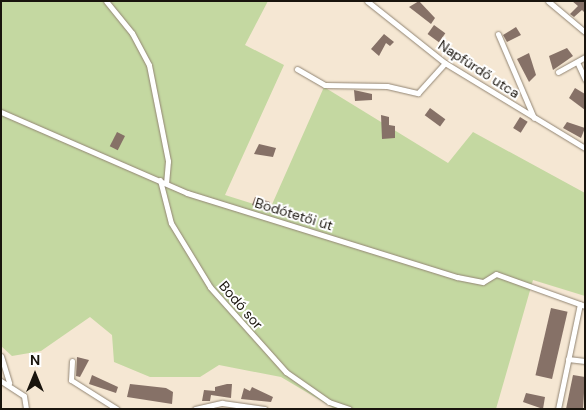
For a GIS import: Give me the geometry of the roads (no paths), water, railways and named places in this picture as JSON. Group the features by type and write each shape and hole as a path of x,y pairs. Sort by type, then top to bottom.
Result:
{"street":[{"path":"106,1 132,33 149,65 168,161 166,183"},
{"name":"Napfürdő utca","path":"367,1 445,63 585,148"},
{"path":"548,1 585,32"},
{"path":"498,34 534,118"},
{"path":"558,72 578,64 585,58"},
{"path":"297,69 325,85 387,86 418,93 445,63"},
{"path":"578,64 585,79"},
{"name":"Bodótetői út","path":"1,112 166,183 457,277 482,282 496,274 582,305"},
{"name":"Bodó sor","path":"160,180 171,223 210,287 286,372 329,402 349,409"},
{"path":"558,409 582,305"},
{"path":"1,356 9,383"},
{"path":"568,359 585,361"},
{"path":"72,361 71,380 117,409"},
{"path":"1,381 9,383 24,396 26,409"},
{"path":"195,409 222,403 265,409"}]}
